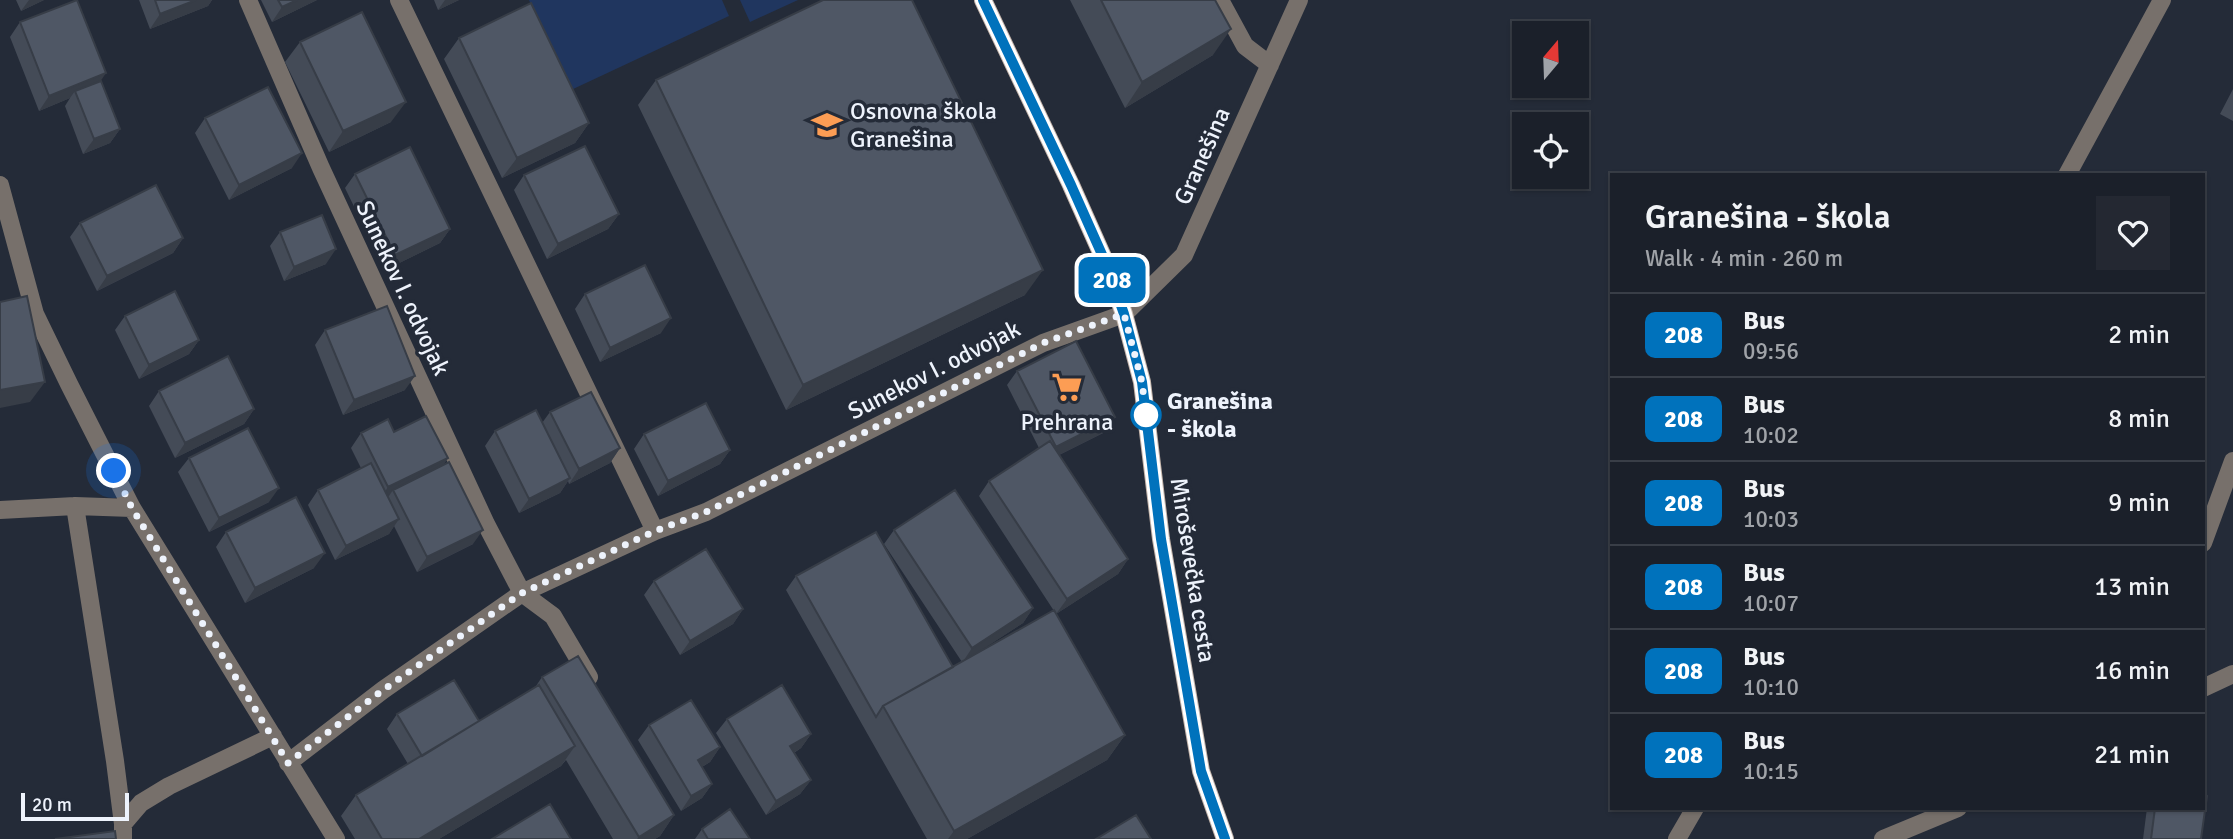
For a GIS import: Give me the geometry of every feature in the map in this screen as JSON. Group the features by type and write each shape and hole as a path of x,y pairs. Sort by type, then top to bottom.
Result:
{"main road":[{"name":"Miroševečka cesta","path":"983,0 1071,185 1108,268 1124,314 1142,382 1161,539 1201,771 1225,839"}],"street":[{"name":"Sunekov I. odvojak","path":"248,0 321,168 486,524 522,593 553,615 594,687"},
{"path":"399,0 655,531"},
{"path":"1220,0 1245,46 1270,65"},
{"name":"Granešina","path":"1124,314 1184,255 1299,0"},
{"path":"2068,173 2162,0"},
{"path":"0,185 35,314 132,508 336,839"},
{"name":"Sunekov I. odvojak","path":"288,763 383,690 522,593 655,531 706,512 1043,343 1124,314"},
{"path":"2205,538 2233,461"},
{"path":"0,510 75,506 132,508"},
{"path":"75,506 123,832"},
{"path":"2205,687 2233,674"},
{"path":"123,832 141,803 169,786 273,736"},
{"path":"1677,839 1694,810"},
{"path":"1883,839 1953,810"}],"shaded area":[{"path":"529,0 722,0 729,16 571,90"},
{"path":"740,0 798,0 750,22"}],"building":[{"path":"77,0 106,73 49,96 20,22"},
{"path":"155,0 196,0 160,14"},
{"path":"278,0 297,0 282,7"},
{"name":"Osnovna škola Granešina","path":"823,0 912,0 1043,270 803,385 656,80"},
{"path":"1101,0 1215,0 1231,29 1142,82"},
{"path":"531,3 589,123 517,158 459,38"},
{"path":"362,12 406,102 343,131 300,42"},
{"path":"101,81 120,129 94,139 75,91"},
{"path":"268,87 302,153 239,185 205,118"},
{"path":"585,146 619,214 558,244 524,175"},
{"path":"410,147 450,229 395,255 355,174"},
{"path":"156,185 183,238 107,276 80,223"},
{"path":"322,215 336,249 294,267 280,232"},
{"path":"645,265 671,318 610,348 585,294"},
{"path":"175,291 199,340 149,365 125,316"},
{"path":"27,296 45,382 0,390 0,302"},
{"path":"387,306 415,376 354,400 325,330"},
{"path":"1076,341 1115,417 1056,447 1017,371"},
{"path":"228,356 254,409 185,443 159,391"},
{"path":"591,392 620,448 579,469 550,412"},
{"path":"706,403 730,450 668,481 644,434"},
{"path":"536,410 570,478 529,499 495,431"},
{"path":"426,416 448,458 388,487 361,433 388,419 394,432"},
{"path":"248,428 279,488 219,518 189,458"},
{"path":"1050,441 1128,559 1067,599 989,481"},
{"path":"449,462 483,530 427,557 393,490"},
{"path":"371,463 399,519 346,546 318,490"},
{"path":"955,490 1033,608 972,648 894,530"},
{"path":"296,497 325,553 255,588 226,532"},
{"path":"876,532 953,667 883,706 876,717 796,576"},
{"path":"706,549 743,609 690,641 654,581"},
{"path":"1054,610 1125,735 954,831 883,706"},
{"path":"578,656 674,815 639,837 542,677"},
{"path":"454,680 479,721 422,756 397,714"},
{"path":"539,685 575,746 419,839 382,839 356,795"},
{"path":"782,685 811,734 790,746 811,780 776,801 727,719"},
{"path":"691,700 720,747 698,760 712,784 691,796 649,725"},
{"path":"2207,796 2201,839 2151,839 2155,810 2205,810"},
{"path":"550,804 571,839 492,839"},
{"path":"730,809 750,839 708,839 702,829"},
{"path":"1136,815 1151,839 1096,839"},
{"path":"115,831 116,839 55,839"}],"bus line":[{"name":"208","path":"983,0 1071,185 1108,268 1124,314 1142,382 1161,539 1201,771 1225,839"}],"place":[{"name":"Osnovna škola Granešina","path":"827,125"},
{"name":"Prehrana","path":"1067,387"},
{"name":"Granešina - škola","path":"1146,415"}],"route":[{"path":"114,471 132,508 288,763 383,690 522,593 655,531 706,512 1043,343 1124,314 1142,382 1146,415"}]}
